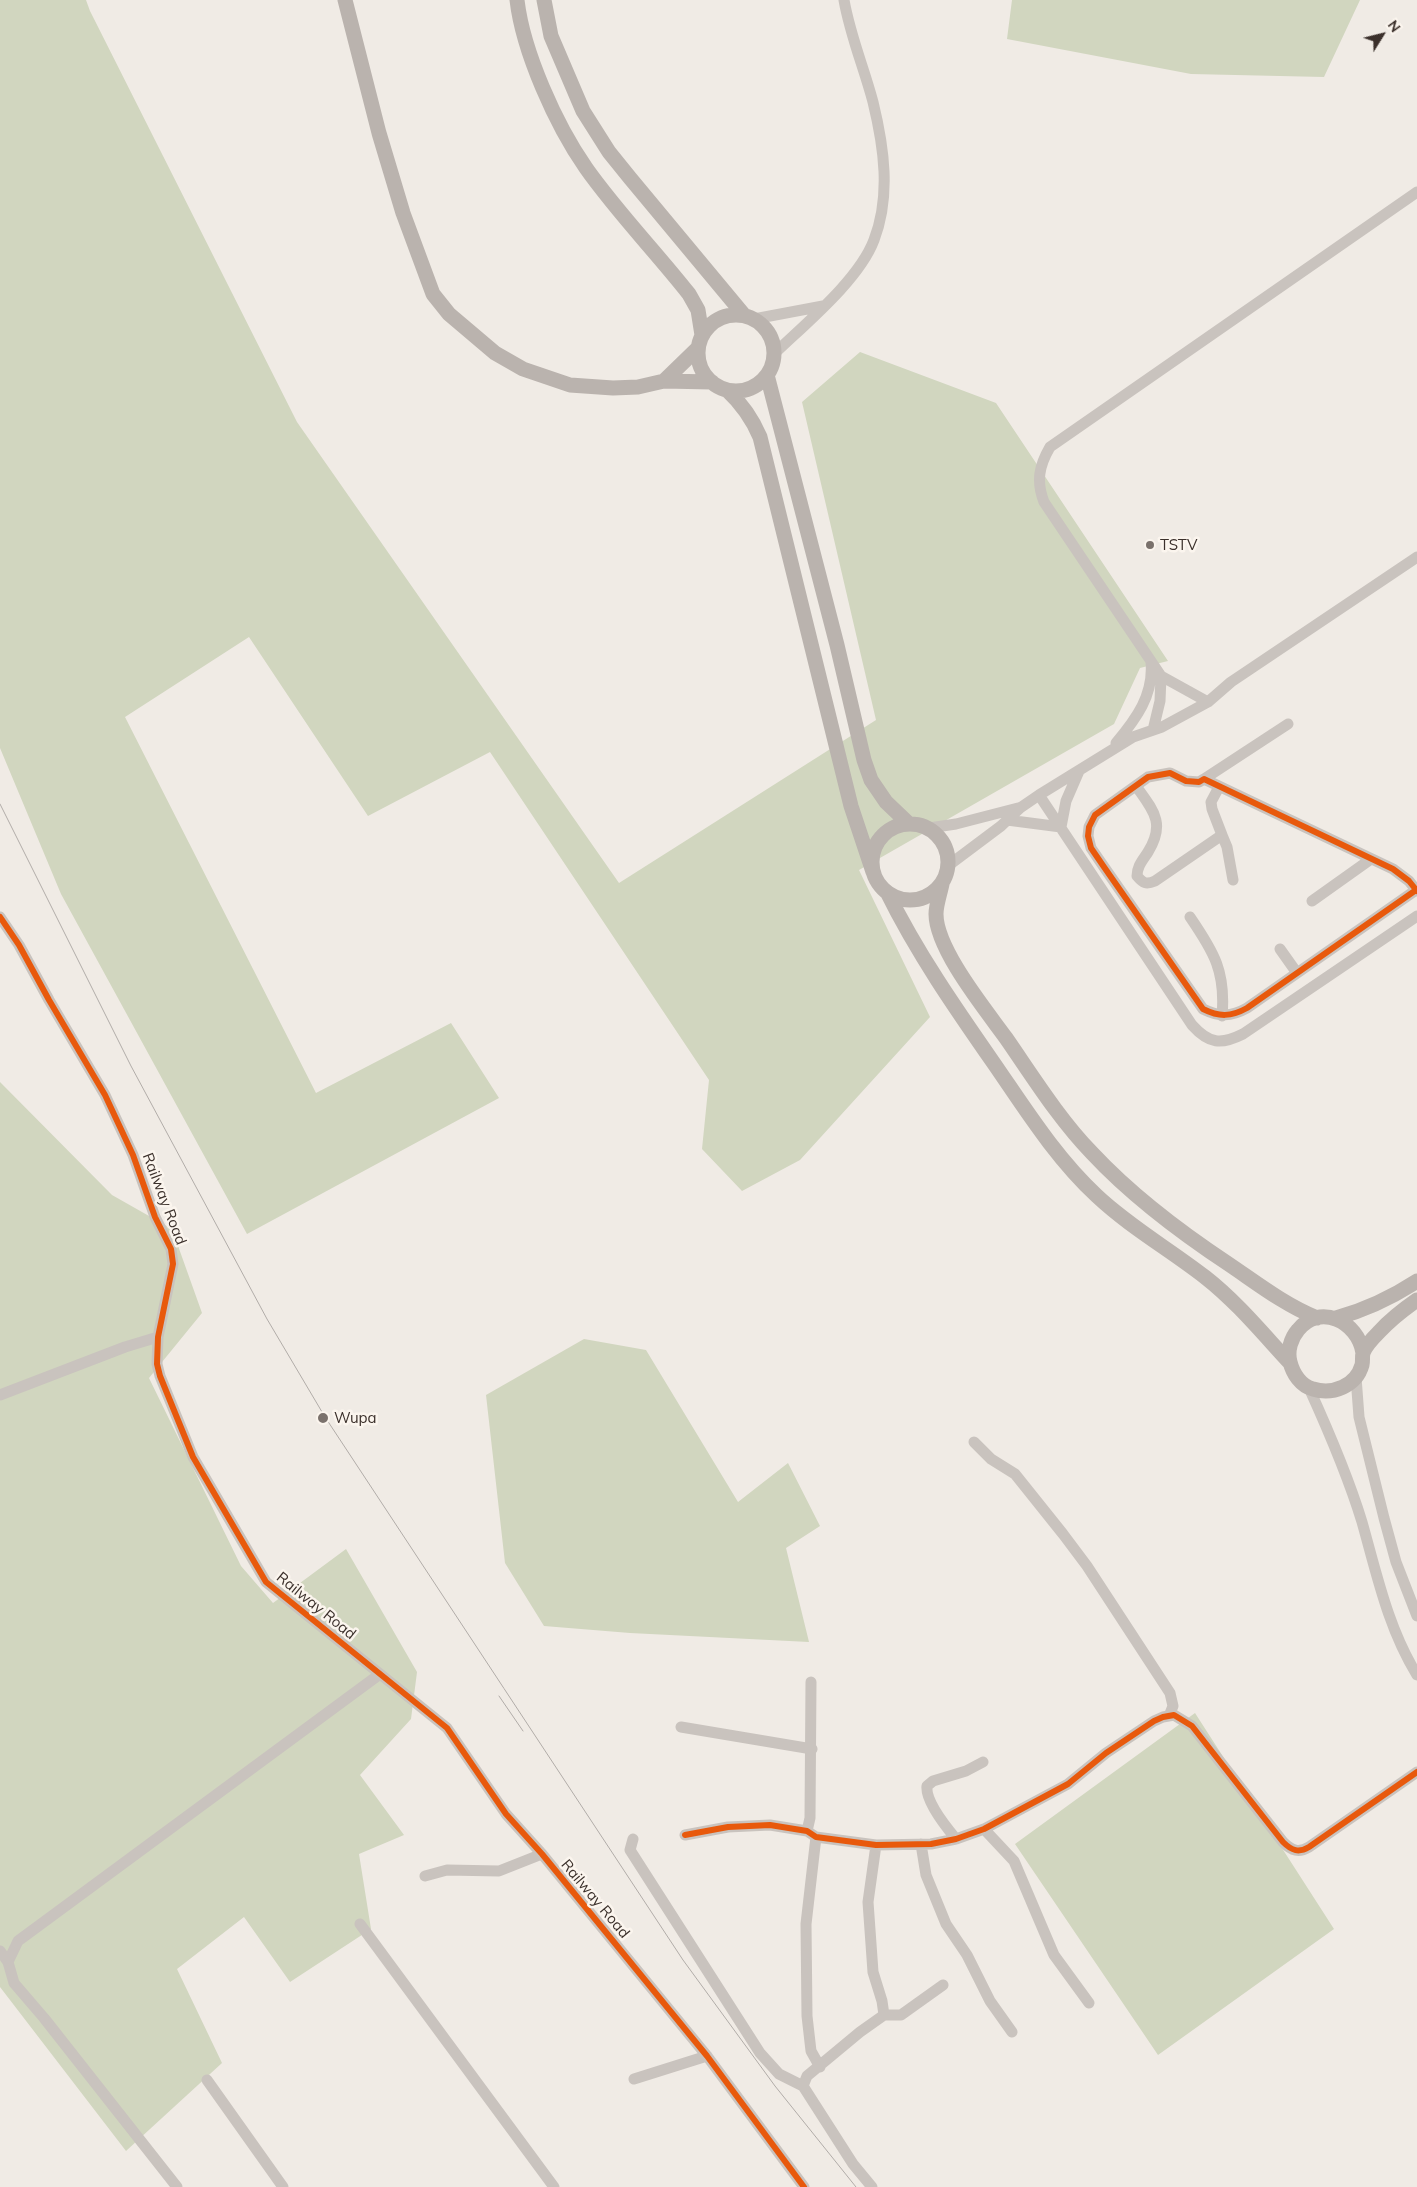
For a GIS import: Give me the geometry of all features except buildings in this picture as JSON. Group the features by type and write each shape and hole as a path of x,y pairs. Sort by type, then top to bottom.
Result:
{"street":[{"path":"345,0 376,124 403,213 433,294 449,314 495,354 547,379 570,385 591,388 638,387 664,381 712,382"},
{"path":"517,0 526,41 539,77 560,122 585,167 690,294 698,310 699,360 703,373 712,382 727,390 742,405 753,420 760,437 851,806 878,883 886,892 899,917 961,1016 1046,1138 1071,1168 1095,1194 1122,1218 1205,1277 1224,1294 1290,1363"},
{"path":"544,0 550,36 583,111 609,152 749,317 769,333 773,342 774,354 773,365 768,375 750,389 727,390"},
{"path":"774,354 851,277 874,241 881,213 885,173 873,103 844,0"},
{"path":"1208,702 1161,676 1044,502 1039,490 1039,468 1050,447 1417,192"},
{"path":"664,381 700,341 710,324 720,318 732,314 749,317 823,306"},
{"path":"768,375 837,645 864,760 871,780 886,802 908,823 929,828 956,824 1020,808"},
{"path":"949,865 1039,795 1133,737 1154,730 1208,702 1231,682 1417,557"},
{"path":"1111,750 1142,709 1148,696 1152,675 1150,660"},
{"path":"1154,730 1160,701 1161,676"},
{"path":"1204,779 1393,870 1409,881 1417,890 1247,1008 1236,1014 1222,1016 1203,1008 1091,848 1088,836 1089,827 1095,815 1148,777 1170,773 1186,781 1199,782 1288,724"},
{"path":"1061,827 1066,800 1080,770"},
{"path":"1136,786 1154,812 1158,827 1153,843 1137,868 1137,876 1142,882 1149,884 1155,881 1222,835"},
{"path":"1219,787 1211,802 1212,809 1227,846 1233,880"},
{"path":"1039,795 1192,1025 1203,1036 1217,1042 1230,1040 1243,1034 1417,916"},
{"path":"1007,820 1061,827"},
{"path":"873,872 872,854 879,839 892,828 908,823"},
{"path":"929,828 940,838 948,851 949,865 942,884 936,914 939,934 946,951 999,1030 1068,1125 1091,1152 1138,1198 1163,1218 1276,1296 1317,1318 1336,1318 1365,1310 1417,1281"},
{"path":"1312,901 1371,859"},
{"path":"886,892 910,901 922,899 933,893 942,884"},
{"name":"Railway Road","path":"0,917 19,945 105,1095 133,1155 155,1217 171,1249 173,1264 158,1337 157,1364 160,1376 193,1457 266,1582 446,1728 506,1814 542,1854 706,2056 804,2187"},
{"path":"1190,917 1203,935 1219,967 1224,994 1222,1016"},
{"path":"1280,950 1297,973"},
{"path":"1363,1352 1378,1332 1417,1300"},
{"path":"1317,1318 1299,1328 1291,1341 1289,1358 1297,1378 1309,1388 1322,1392 1339,1390 1356,1377 1362,1365 1362,1344 1355,1331 1336,1318"},
{"path":"0,1395 116,1350 158,1337"},
{"path":"1356,1377 1359,1417 1384,1518 1396,1562 1417,1616"},
{"path":"1309,1388 1346,1472 1388,1616 1417,1675"},
{"path":"974,1442 991,1459 1014,1474 1087,1566 1170,1693 1173,1706 1169,1716"},
{"path":"8,1962 18,1941 380,1674"},
{"path":"811,1682 810,1818 812,1834 806,1924 807,2016 811,2051 820,2067"},
{"path":"685,1834 748,1825 786,1827 812,1834 876,1845 921,1844 956,1839 984,1829 1068,1784 1106,1753 1154,1721 1174,1715 1192,1726 1283,1842 1289,1848 1296,1851 1302,1852 1417,1772"},
{"path":"681,1727 812,1749"},
{"path":"956,1839 935,1809 926,1791 927,1786 934,1781 966,1771 983,1762"},
{"path":"984,1829 1014,1861 1054,1954 1089,2003"},
{"path":"633,1839 630,1850 760,2052 779,2074 803,2086 852,2164 872,2187"},
{"path":"921,1844 926,1875 946,1924 967,1956 990,2001 1012,2032"},
{"path":"876,1845 868,1902 873,1972 882,2000 884,2015"},
{"path":"425,1876 447,1870 499,1871 542,1854"},
{"path":"360,1924 554,2187"},
{"path":"0,1951 8,1962 14,1983 177,2187"},
{"path":"803,2086 807,2076 860,2032 884,2015 901,2015 944,1985"},
{"path":"634,2078 706,2056"},
{"path":"207,2080 283,2187"}],"green space":[{"path":"0,0 86,0 297,422 619,883 876,720 802,402 860,352 996,403 1168,661 1140,668 1114,724 859,870 930,1017 800,1160 742,1191 702,1149 709,1080 490,752 368,816 249,637 125,717 316,1093 451,1023 499,1098 247,1234 61,894 0,748"},
{"path":"1012,0 1360,0 1324,77 1191,74 1007,39"},
{"path":"0,1082 112,1195 172,1229 202,1313 149,1378 241,1566 273,1603 346,1549 417,1672 411,1719 360,1775 404,1835 359,1854 371,1929 290,1982 244,1917 177,1969 222,2063 126,2151 0,1987"},
{"path":"584,1339 646,1350 738,1502 788,1463 820,1526 786,1548 809,1642 630,1633 544,1626 505,1563 486,1395"},
{"path":"1195,1713 1334,1929 1158,2055 1015,1844"}],"tram line":[{"path":"0,804 131,1066 267,1319 325,1417 683,1960 775,2086 856,2187"},
{"path":"499,1696 523,1731"}],"cycle path":[{"path":"1416,890 1247,1008 1236,1013 1220,1015 1203,1009 1104,867 1091,848 1088,836 1089,827 1095,815 1148,777 1170,773 1186,781 1199,782 1204,779 1393,869 1409,881 1417,891"},
{"path":"0,917 19,945 105,1095 133,1155 155,1217 171,1249 173,1264 158,1337 157,1364 160,1376 193,1457 266,1582 447,1728 506,1814 542,1854 707,2056 804,2187"},
{"path":"685,1835 728,1827 770,1825 807,1831 816,1837 876,1845 931,1844 956,1839 984,1829 1068,1784 1106,1753 1154,1721 1174,1715 1192,1726 1283,1842 1296,1850 1309,1847 1417,1772"}],"place":[{"name":"TSTV","path":"1150,545"},
{"name":"Wupa","path":"323,1418"}]}
